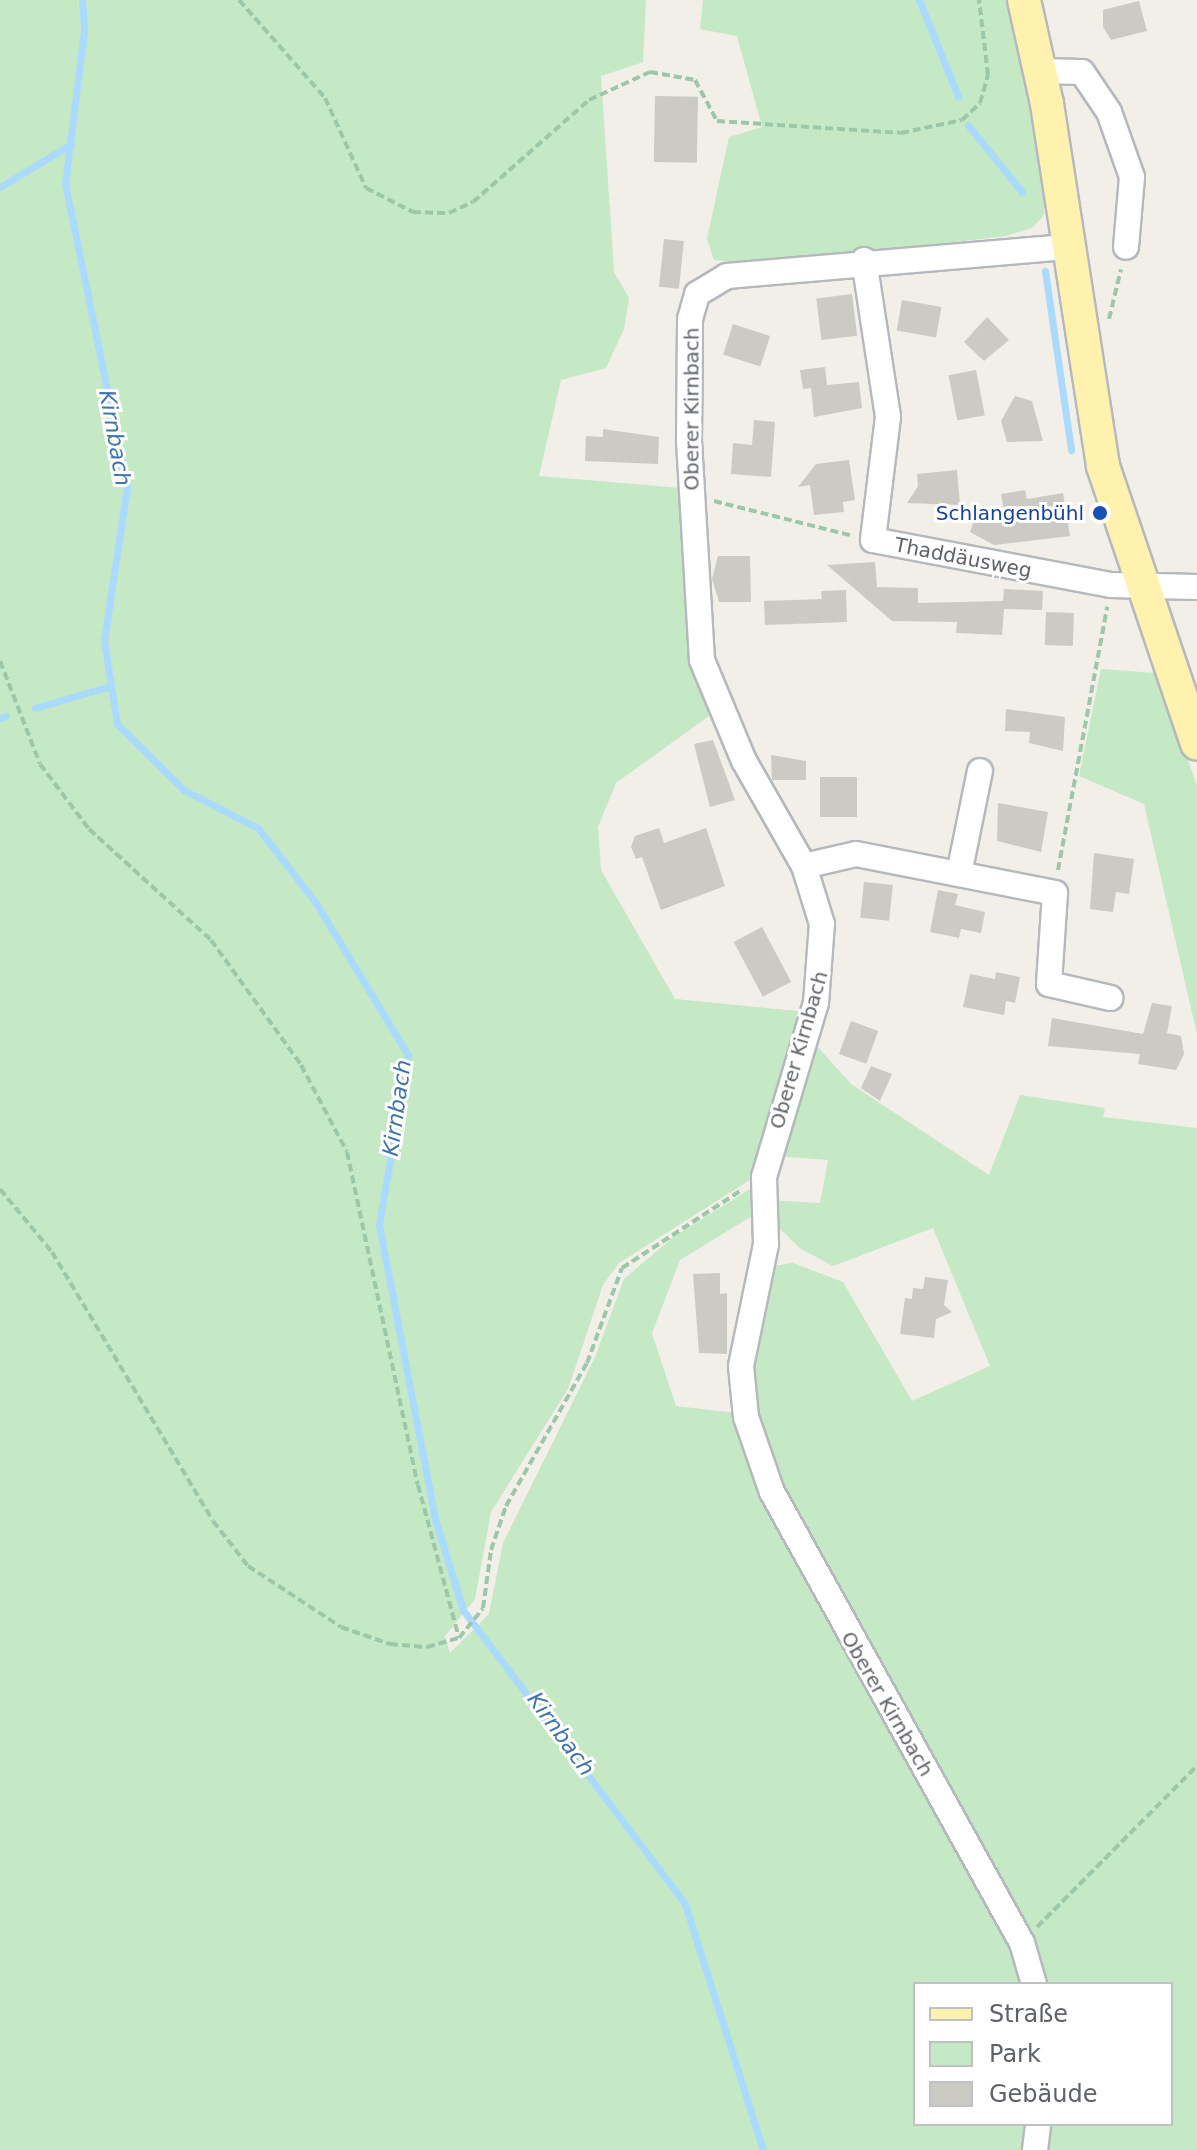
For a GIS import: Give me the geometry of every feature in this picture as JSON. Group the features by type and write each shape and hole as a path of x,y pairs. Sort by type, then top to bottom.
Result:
{"main road":[{"path":"1024,0 1039,71 1103,466 1127,584 1197,744"}],"street":[{"path":"1039,71 1082,72 1109,112 1132,177 1126,247"},
{"name":"Oberer Kirnbach","path":"1033,1982 1022,1943 824,1593 772,1492 746,1417 741,1366 766,1244 764,1177 824,964 822,924 804,866 744,761 702,660 692,496 690,319 697,294 727,276 864,260 1066,247"},
{"name":"Thaddäusweg","path":"864,260 888,417 873,540 1127,584"},
{"path":"1127,584 1197,587"},
{"path":"959,874 980,771"},
{"path":"804,866 856,854 1055,893 1049,984 1110,998"},
{"path":"1035,2150 1038,2126"}],"path":[{"path":"239,0 325,98 366,188 413,212 449,213 473,202 589,100 650,72 695,80 717,121 901,133 962,120 980,103 988,75 979,0"},
{"path":"692,496 873,540"},
{"path":"1055,893 1127,584"},
{"path":"0,661 40,764 89,829 211,940 301,1065 347,1152 418,1485 459,1638"},
{"path":"0,1189 52,1252 205,1508 248,1566 341,1627 390,1644 447,1645 469,1629 483,1608 491,1550 506,1506 587,1363 622,1268 764,1177"},
{"path":"1022,1943 1197,1766"}],"green space":[{"path":"0,0 646,0 643,62 601,76 614,272 629,298 624,329 606,368 561,380 539,476 681,488 690,656 709,716 616,783 598,827 601,870 675,999 807,1012 753,1178 619,1263 603,1285 568,1389 491,1512 475,1599 445,1636 450,1653 489,1614 503,1543 595,1357 624,1279 672,1238 753,1187 757,1213 680,1260 652,1333 676,1406 736,1413 1010,1932 1027,1982 913,1982 913,2126 1033,2126 1031,2150 0,2150"},
{"path":"703,0 1013,0 1046,195 1044,215 1032,228 1006,236 757,265 714,260 707,239 729,137 762,127 737,36 700,29"},
{"path":"1101,669 1155,673 1197,785 1197,1034 1144,804 1079,776"},
{"path":"817,1046 851,1084 989,1175 1020,1095 1105,1108 1103,1117 1197,1128 1197,2150 1042,2150 1045,2126 1173,2126 1173,1982 1045,1982 1035,1942 1008,1907 780,1497 755,1410 750,1360 774,1266 793,1263 843,1282 912,1401 990,1366 933,1228 833,1266 801,1249 776,1225 767,1200 820,1203 828,1160 776,1156 809,1048"}],"building":[{"path":"1139,1 1147,31 1111,40 1103,27 1103,10"},
{"path":"655,96 698,97 697,163 654,162"},
{"path":"664,239 684,241 679,289 659,287"},
{"path":"852,294 857,336 821,340 816,298"},
{"path":"902,300 941,307 936,337 897,331"},
{"path":"987,317 1009,340 984,361 964,342"},
{"path":"733,324 770,336 760,366 723,354"},
{"path":"825,367 827,385 859,382 862,408 814,417 811,388 803,389 800,370"},
{"path":"976,370 985,415 957,420 949,375"},
{"path":"1015,396 1032,401 1043,441 1007,442 1001,421"},
{"path":"754,420 775,422 771,477 731,474 733,443 752,445"},
{"path":"603,429 659,437 658,464 585,461 586,436 603,437"},
{"path":"849,460 855,500 843,502 844,512 814,515 810,485 798,487 816,464"},
{"path":"957,470 960,505 907,503 918,486 917,474"},
{"path":"1025,490 1027,499 1063,493 1070,536 994,545 970,532 976,514 1004,510 1001,494"},
{"path":"718,556 750,556 751,602 719,602 712,579"},
{"path":"875,562 877,587 918,588 918,603 1003,601 1004,589 1043,591 1042,610 1004,609 1002,635 956,633 957,622 892,621 827,565"},
{"path":"846,590 847,622 765,625 764,601 822,599 821,591"},
{"path":"1046,612 1074,613 1073,646 1045,645"},
{"path":"1006,709 1065,717 1063,751 1029,743 1030,732 1005,731"},
{"path":"713,740 735,800 710,807 694,744"},
{"path":"771,755 806,761 806,780 772,780"},
{"path":"820,777 857,777 857,817 820,817"},
{"path":"998,803 1048,812 1041,852 997,841"},
{"path":"659,828 664,843 706,828 725,886 661,910 642,857 636,859 631,847 635,836"},
{"path":"1094,853 1134,859 1129,894 1116,892 1113,912 1090,909"},
{"path":"864,882 893,885 889,921 860,918"},
{"path":"938,890 958,894 955,905 985,912 981,933 961,929 959,938 930,932"},
{"path":"762,927 791,982 763,997 734,942"},
{"path":"996,972 1020,977 1015,1003 1006,1001 1004,1015 963,1007 970,974 995,979"},
{"path":"1152,1003 1172,1006 1167,1033 1181,1036 1184,1054 1176,1070 1138,1064 1140,1054 1048,1046 1052,1018 1143,1034"},
{"path":"851,1021 878,1031 866,1064 839,1054"},
{"path":"871,1066 892,1074 880,1101 861,1088"},
{"path":"720,1273 720,1294 727,1293 727,1354 699,1353 693,1274"},
{"path":"925,1277 948,1280 944,1305 952,1312 936,1319 934,1338 900,1334 905,1298 912,1299 913,1288 923,1289"}],"waterway":[{"name":"Kirnbach","path":"82,0 84,31 65,183 127,487 104,641 117,724 184,790 258,828 316,903 408,1055 379,1225 435,1519 463,1610 685,1904 763,2150"},
{"path":"919,0 958,96"},
{"path":"968,125 1022,192"},
{"path":"0,187 71,144"},
{"path":"1045,271 1071,450"},
{"path":"35,708 110,686"},
{"path":"0,718 6,716"}],"place":[{"name":"Schlangenbühl","path":"1100,513"}]}
